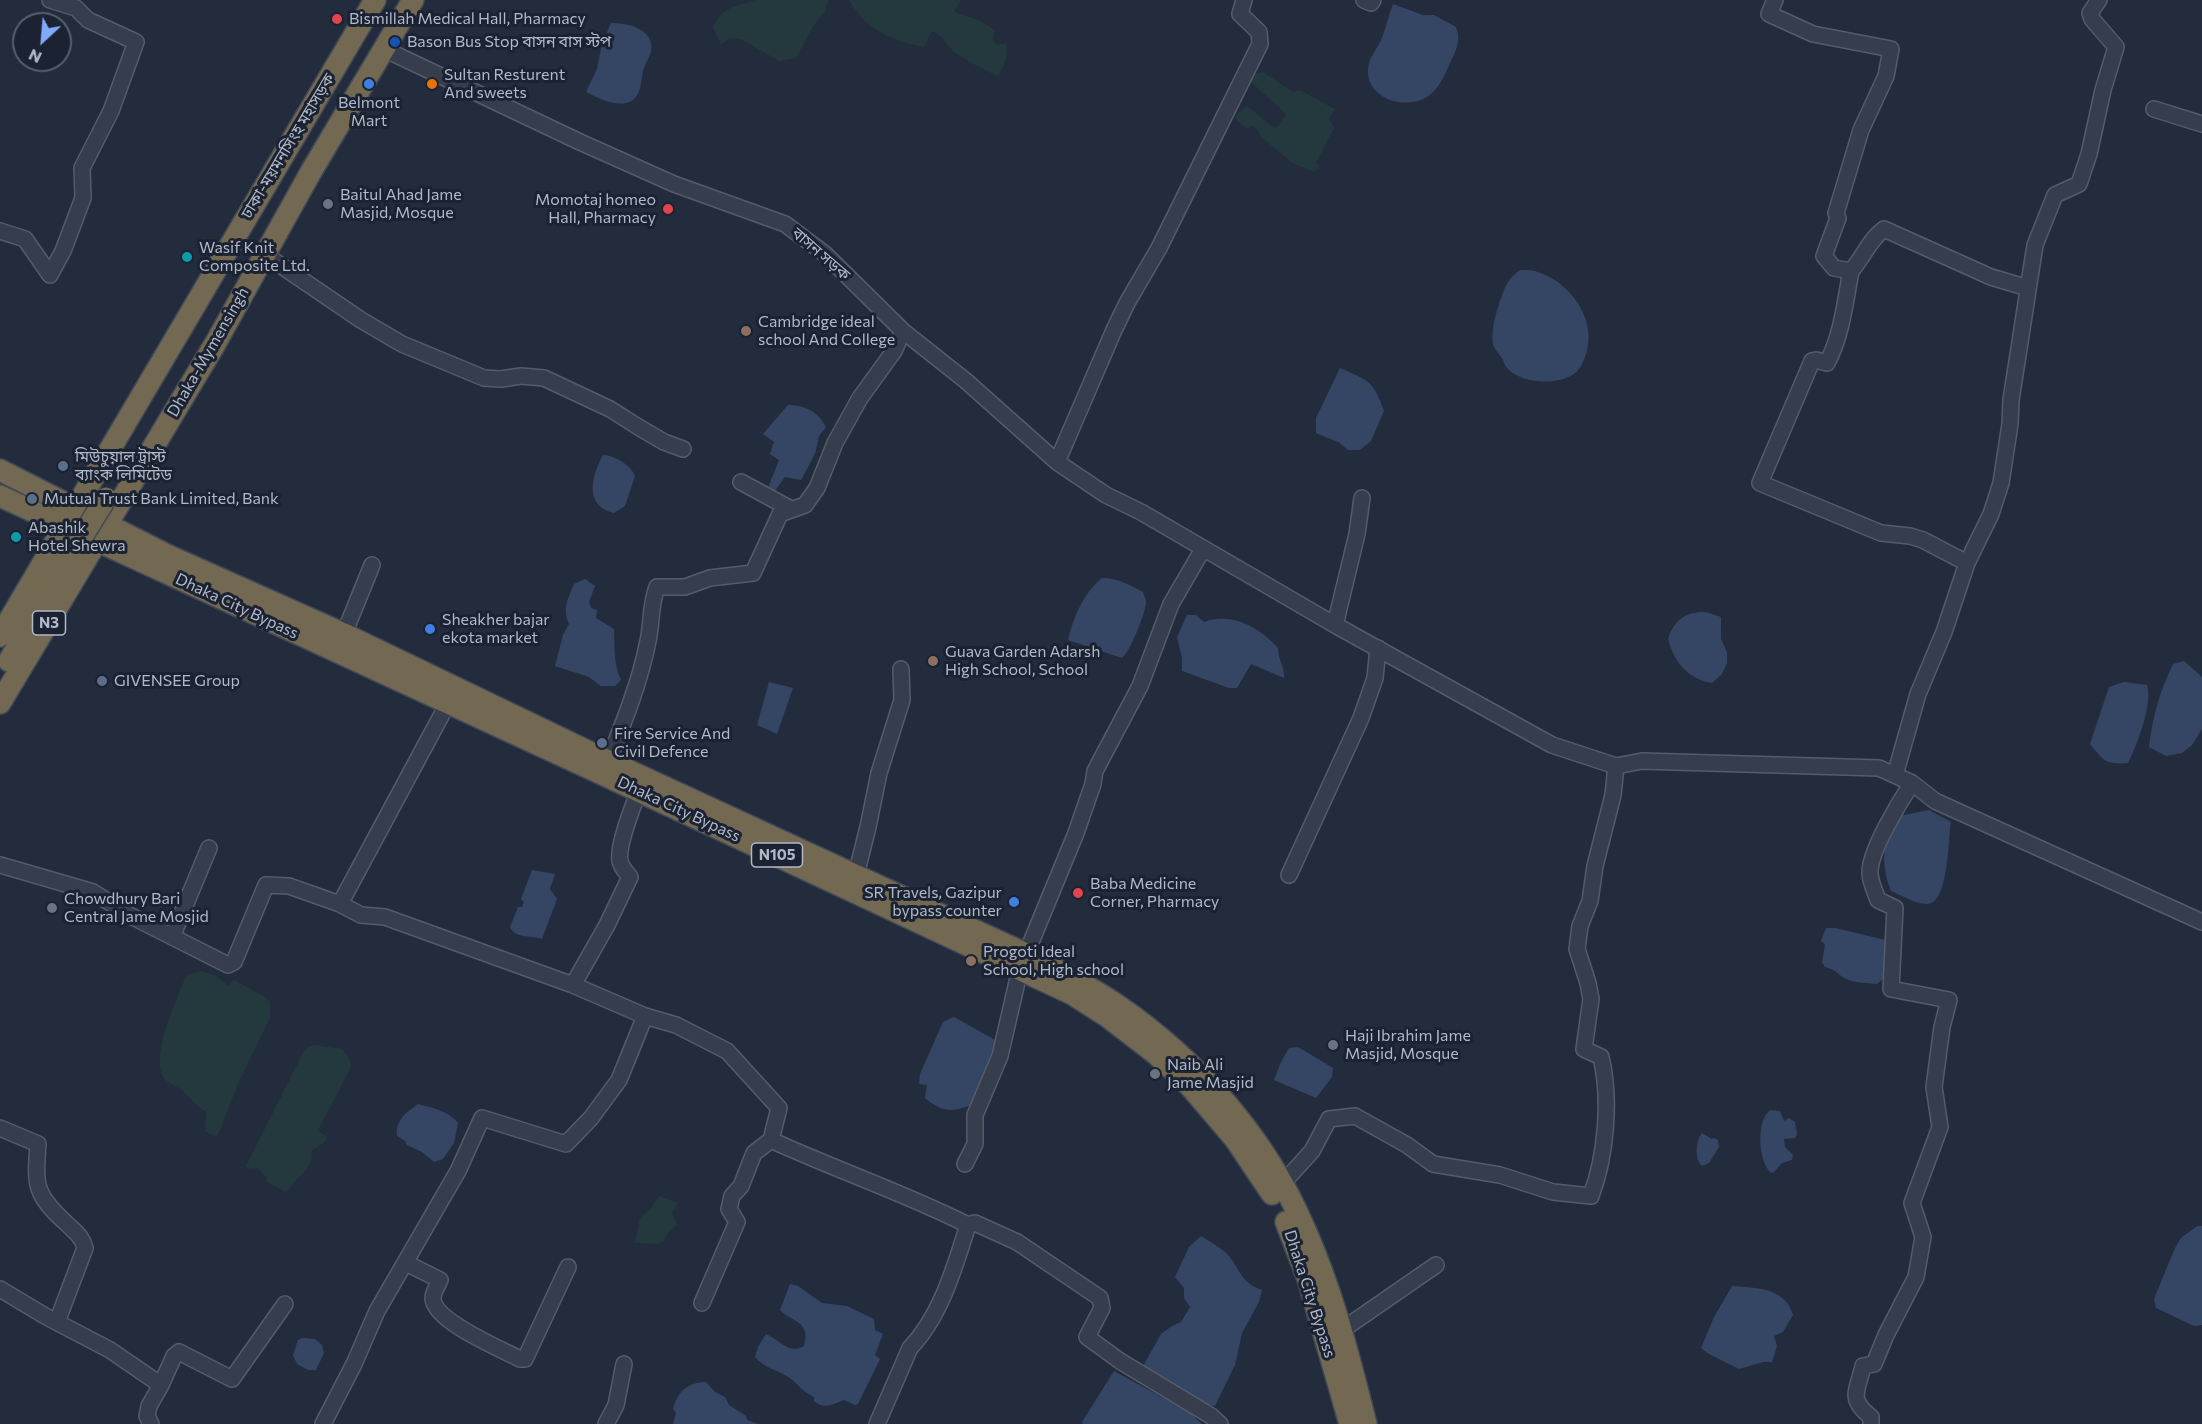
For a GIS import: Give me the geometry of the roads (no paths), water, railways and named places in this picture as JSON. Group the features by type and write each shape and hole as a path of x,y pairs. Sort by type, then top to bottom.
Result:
{"highway":[{"name":"ঢাকা-ময়মনসিংহ মহাসড়ক","path":"70,518 375,0"},
{"name":"Dhaka-Mymensingh","path":"0,703 94,537 215,344 264,254 413,0"},
{"name":"Dhaka City Bypass","path":"0,470 94,537 639,791 1023,961 1108,1017 1156,1054 1189,1085 1235,1139 1269,1189 1289,1227 1308,1279 1350,1424"},
{"name":"Dhaka City Bypass","path":"0,496 70,518"},
{"path":"0,677 94,537 106,498"},
{"name":"N3","path":"0,636 70,518"},
{"path":"94,537 167,555 344,634 856,875 1023,961 1080,982 1118,1006 1163,1041 1202,1077 1249,1132 1282,1183 1303,1223 1342,1329 1366,1424"}],"street":[{"path":"0,231 25,238 50,275 72,231 83,198 82,168 111,111 136,42 88,20 76,8 50,0"},
{"path":"1057,462 1127,303 1159,248 1260,44 1259,32 1240,14 1244,0"},
{"path":"1364,0 1371,3 1372,0"},
{"path":"1775,0 1769,14 1813,34 1891,49 1886,76 1861,130 1836,213 1838,218 1824,256 1834,268 1851,271"},
{"path":"1895,775 1918,694 1944,632 1968,563 1991,514 2001,483 2010,424 2011,400 2035,245 2055,195 2079,184 2089,154 2103,90 2116,47 2092,19 2090,12 2099,0"},
{"name":"বাসন সড়ক","path":"384,49 580,142 675,184 785,224 825,254 903,331 966,381 1057,462 1106,495 1141,512 1335,625 1552,745 1616,766"},
{"path":"2154,109 2202,124"},
{"path":"1968,563 1923,540 1910,536 1881,533 1760,483 1782,436 1812,361 1827,363 1841,326 1851,271 1874,237 1884,229 1991,277 2028,288"},
{"path":"264,254 361,320 402,344 484,378 501,379 521,376 544,378 610,409 648,433 683,449"},
{"path":"608,760 636,686 649,640 652,600 657,587 685,587 710,578 753,573 780,513 805,505 817,488 835,443 860,398 894,351 903,331"},
{"path":"741,482 791,509"},
{"path":"1335,625 1357,534 1362,498"},
{"path":"965,1164 975,1144 975,1114 1000,1056 1023,961 1076,833 1093,784 1095,771 1140,686 1149,657 1171,604 1203,549"},
{"path":"344,634 372,564"},
{"path":"1289,875 1361,718 1375,678 1378,648"},
{"path":"856,875 879,773 902,700 901,669"},
{"path":"340,904 448,703"},
{"path":"1282,1183 1312,1152 1329,1119 1355,1116 1407,1145 1433,1164 1500,1175 1553,1192 1591,1196 1606,1122 1604,1069 1601,1057 1584,1048 1591,999 1577,949 1580,926 1590,901 1595,866 1613,795 1616,766 1642,761 1879,768 1912,783 1935,801 2202,922"},
{"path":"1870,1424 1871,1417 1859,1408 1855,1400 1863,1366 1874,1364 1886,1335 1916,1277 1923,1237 1912,1203 1940,1127 1934,1087 1942,1027 1949,1000 1891,988 1895,908 1878,900 1869,872 1875,852 1894,812 1912,783"},
{"path":"573,985 607,925 630,877 619,859 639,791"},
{"path":"172,938 209,848"},
{"path":"0,864 93,892 131,916 228,965 234,962 266,885 289,886 340,904 361,915 385,917 573,985 645,1016 676,1025 727,1052 779,1108 771,1140 754,1153 741,1186 732,1196 729,1209 737,1222 702,1303"},
{"path":"325,1424 378,1311 458,1171 482,1118 566,1144 591,1118 619,1080 645,1016"},
{"path":"0,1128 38,1144 36,1175 41,1195 48,1207 82,1238 86,1248 57,1322"},
{"path":"771,1140 816,1161 930,1206 968,1226"},
{"path":"877,1424 910,1348 918,1339 947,1288 968,1226 975,1223 1017,1242 1100,1298 1102,1308 1087,1337 1120,1361 1211,1416 1220,1424"},
{"path":"405,1263 440,1280 433,1297 437,1310 460,1328 520,1359 525,1359 568,1267"},
{"path":"1342,1329 1436,1265"},
{"path":"0,1289 110,1350 161,1385"},
{"path":"151,1424 147,1416 149,1407 174,1356 179,1352 232,1379 285,1304"},
{"path":"606,1424 616,1405 624,1364"}],"water":[{"path":"1393,4 1423,15 1434,15 1456,27 1457,31 1457,48 1441,82 1432,93 1412,102 1400,102 1379,94 1372,86 1368,75 1369,63 1382,39"},
{"path":"611,23 625,24 644,32 651,43 639,91 635,98 623,104 607,101 586,92 597,69 602,44"},
{"path":"1520,270 1531,270 1549,276 1568,291 1582,311 1588,333 1587,348 1580,368 1568,377 1540,381 1522,377 1507,368 1494,346 1493,329 1504,289"},
{"path":"1340,368 1369,383 1377,393 1384,411 1371,441 1360,450 1348,450 1338,442 1316,433 1316,418"},
{"path":"788,405 811,410 826,427 819,436 815,454 801,480 785,477 774,492 768,488 779,460 770,454 774,442 763,434"},
{"path":"603,455 622,461 635,476 625,506 614,513 604,509 594,497 593,480"},
{"path":"1102,578 1118,581 1143,592 1146,600 1137,631 1122,658 1068,640 1080,606"},
{"path":"585,579 595,586 589,602 591,608 597,610 596,618 614,629 616,662 621,680 615,686 601,686 589,677 555,666 563,635 569,624 566,613 568,599 574,584"},
{"path":"1706,612 1721,617 1721,639 1727,652 1727,663 1722,674 1712,683 1696,678 1683,668 1674,655 1668,639 1677,622 1682,618 1692,613"},
{"path":"1187,615 1196,615 1204,622 1214,619 1235,620 1254,628 1278,648 1284,678 1251,664 1237,688 1229,688 1182,671 1182,658 1177,637"},
{"path":"2184,661 2202,677 2202,729 2192,745 2182,753 2166,756 2149,747 2152,726 2168,674 2173,664"},
{"path":"769,682 793,688 777,734 757,725"},
{"path":"2124,682 2147,685 2148,703 2140,735 2128,763 2115,763 2102,758 2090,744 2109,687"},
{"path":"1929,810 1951,822 1946,869 1940,893 1934,901 1922,904 1891,891 1884,855 1887,840 1899,816"},
{"path":"532,870 555,874 550,889 557,899 542,939 519,935 510,927 518,907 522,907 524,902 521,899"},
{"path":"1826,928 1890,941 1884,978 1877,984 1857,982 1846,979 1825,967 1822,962 1825,945 1821,941"},
{"path":"954,1017 995,1040 995,1056 972,1105 947,1110 925,1098 927,1085 919,1084 920,1074 943,1022"},
{"path":"1298,1047 1333,1068 1332,1077 1316,1098 1274,1080 1289,1048"},
{"path":"418,1104 445,1113 458,1123 454,1143 443,1159 434,1162 397,1136 400,1121"},
{"path":"1770,1110 1780,1111 1784,1121 1789,1118 1795,1122 1797,1134 1795,1138 1784,1139 1785,1147 1793,1155 1792,1160 1782,1163 1771,1173 1763,1160 1760,1141 1762,1123"},
{"path":"1702,1133 1718,1140 1719,1147 1709,1163 1702,1166 1699,1163 1697,1150 1698,1140"},
{"path":"2197,1226 2202,1226 2202,1325 2194,1326 2156,1308 2154,1299 2175,1248 2181,1238"},
{"path":"1201,1236 1226,1253 1242,1276 1250,1284 1262,1290 1259,1302 1242,1333 1235,1365 1215,1406 1199,1402 1142,1368 1161,1334 1181,1322 1190,1307 1184,1298 1184,1288 1175,1277 1189,1247"},
{"path":"790,1284 798,1286 822,1303 847,1306 874,1319 875,1330 883,1334 875,1355 880,1359 858,1404 844,1400 829,1405 818,1404 814,1401 814,1397 792,1380 766,1366 755,1357 766,1334 789,1348 804,1346 806,1338 803,1327 780,1310"},
{"path":"1732,1286 1769,1291 1777,1294 1789,1306 1793,1315 1783,1332 1774,1336 1777,1346 1772,1362 1763,1362 1739,1369 1701,1348 1714,1317"},
{"path":"315,1339 322,1345 324,1353 316,1370 308,1370 297,1364 293,1355 298,1340"},
{"path":"1114,1371 1189,1412 1202,1424 1083,1424 1082,1422"},
{"path":"706,1382 715,1392 725,1397 729,1405 746,1416 747,1420 758,1424 673,1424 676,1413 673,1409 684,1389"}],"place":[{"name":"Bismillah Medical Hall, Pharmacy","path":"337,19"},
{"name":"Bason Bus Stop বাসন বাস স্টপ","path":"395,42"},
{"name":"Belmont Mart","path":"369,84"},
{"name":"Sultan Resturent And sweets","path":"432,84"},
{"name":"Baitul Ahad Jame Masjid, Mosque","path":"328,204"},
{"name":"Momotaj homeo Hall, Pharmacy","path":"668,209"},
{"name":"Wasif Knit Composite Ltd.","path":"187,257"},
{"name":"Cambridge ideal school And College","path":"746,331"},
{"name":"মিউচুয়াল ট্রাস্ট ব্যাংক লিমিটেড","path":"63,466"},
{"name":"Mutual Trust Bank Limited, Bank","path":"32,499"},
{"name":"Abashik Hotel Shewra","path":"16,537"},
{"name":"Sheakher bajar ekota market","path":"430,629"},
{"name":"Guava Garden Adarsh High School, School","path":"933,661"},
{"name":"GIVENSEE Group","path":"102,681"},
{"name":"Fire Service And Civil Defence","path":"602,743"},
{"name":"Baba Medicine Corner, Pharmacy","path":"1078,893"},
{"name":"SR Travels, Gazipur bypass counter","path":"1014,902"},
{"name":"Chowdhury Bari Central Jame Mosjid","path":"52,908"},
{"name":"Progoti Ideal School, High school","path":"971,961"},
{"name":"Haji Ibrahim Jame Masjid, Mosque","path":"1333,1045"},
{"name":"Naib Ali Jame Masjid","path":"1155,1074"}]}
